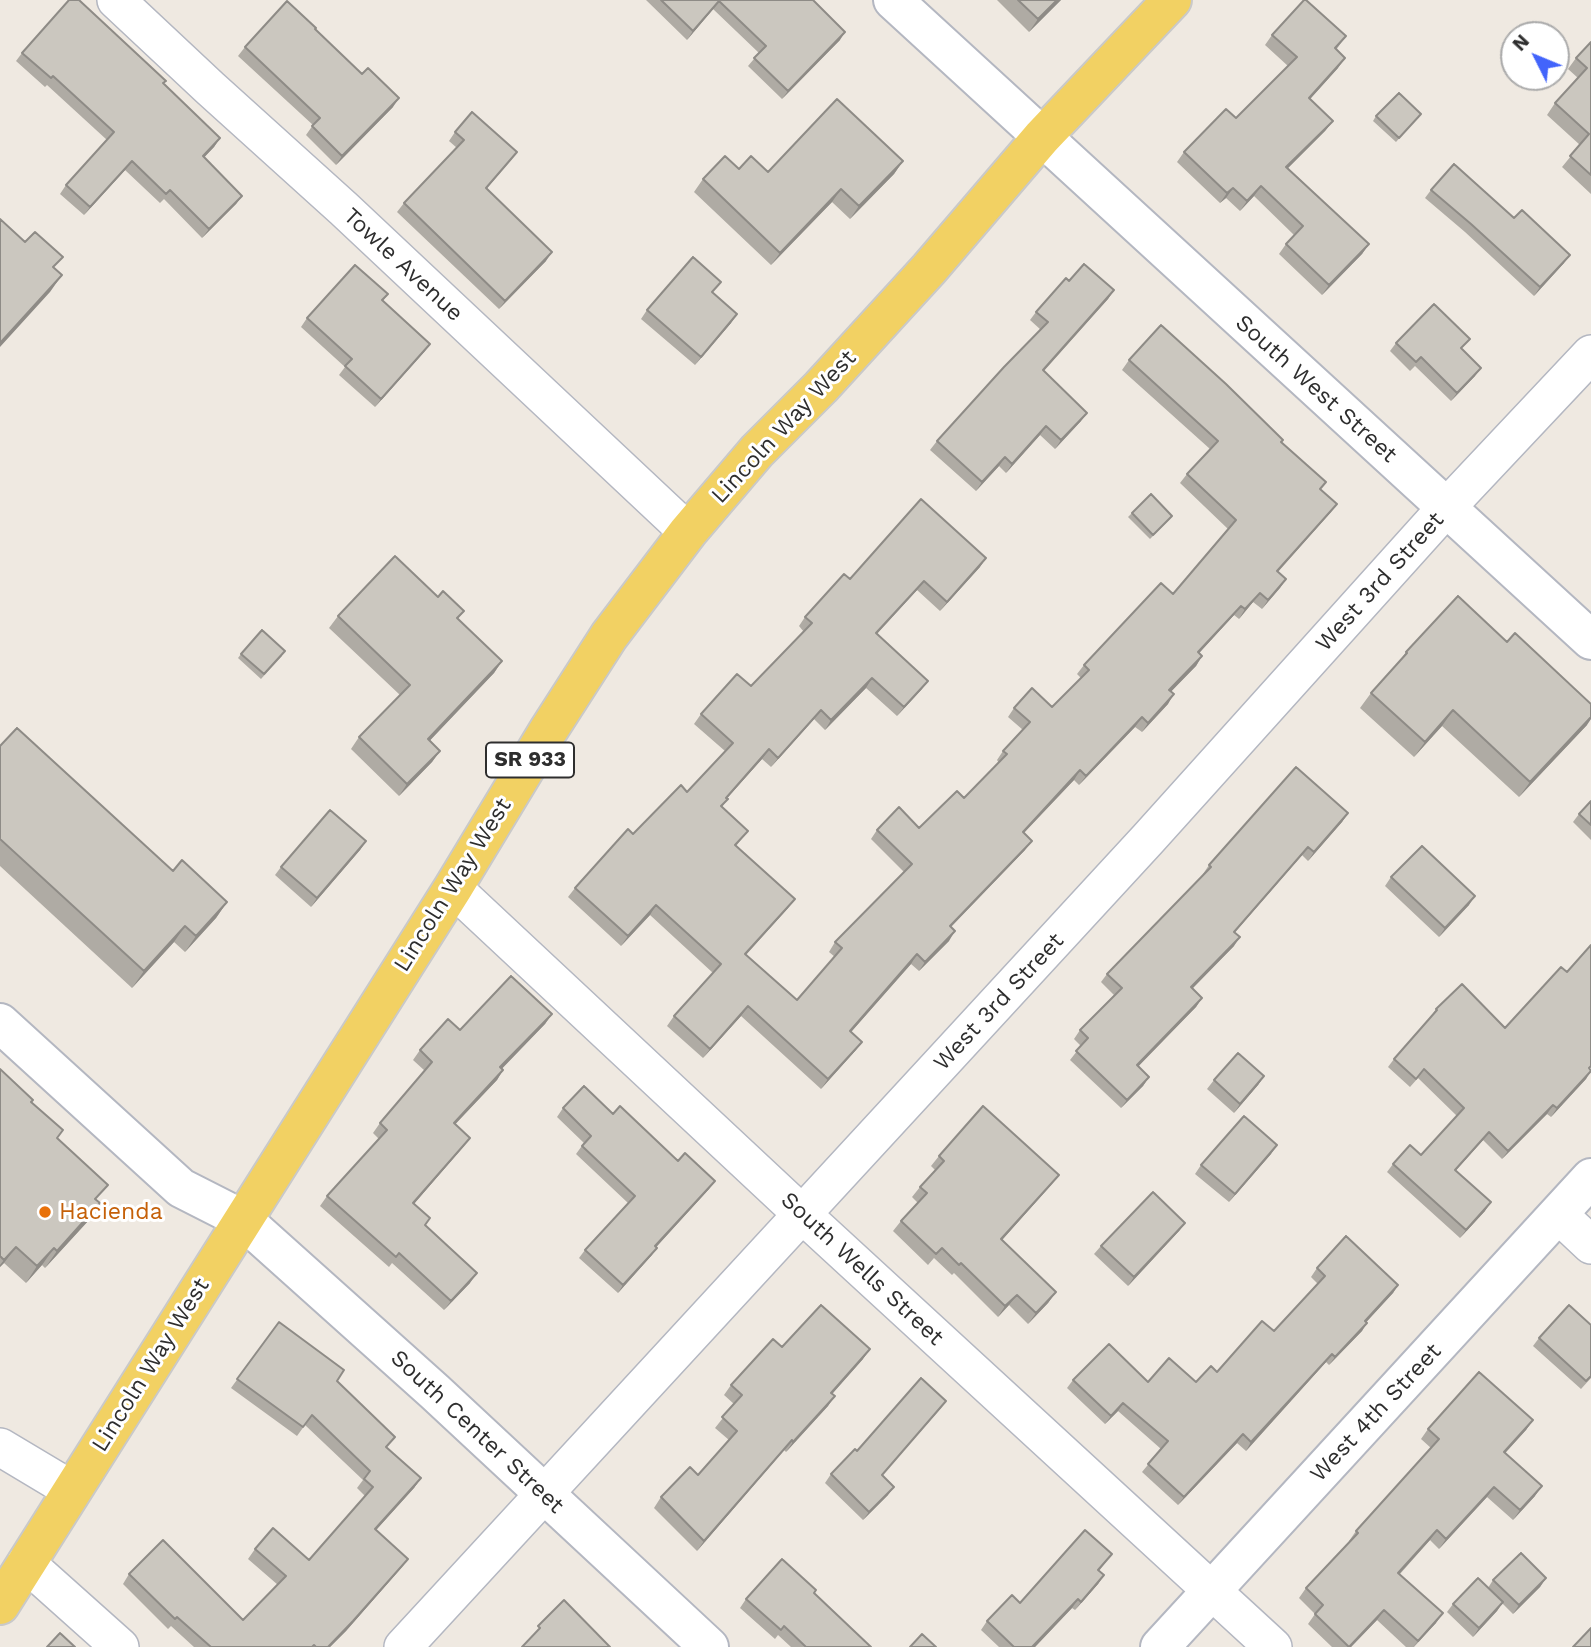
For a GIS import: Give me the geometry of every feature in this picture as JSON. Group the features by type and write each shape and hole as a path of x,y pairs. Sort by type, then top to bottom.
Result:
{"main road":[{"name":"Lincoln Way West","path":"0,1605 609,636 688,531 757,451 821,387 929,269 1042,137 1172,0"}],"street":[{"name":"Towle Avenue","path":"116,0 688,531"},
{"name":"South West Street","path":"893,0 1591,640"},
{"name":"West 3rd Street","path":"403,1647 1148,839 1446,508 1591,354"},
{"name":"South Wells Street","path":"453,888 803,1215 1273,1647"},
{"name":"South Center Street","path":"0,1023 181,1188 242,1219 435,1392 709,1647"},
{"name":"West 4th Street","path":"1160,1647 1591,1178"},
{"path":"1558,1214 1591,1245"},
{"path":"0,1447 72,1490"},
{"path":"26,1563 120,1647"}],"building":[{"path":"69,0 79,0 166,81 163,83 220,138 203,156 242,196 209,229 170,190 166,194 132,161 90,207 66,185 114,132 53,76 51,78 22,53"},
{"path":"661,0 813,0 845,32 788,91 754,58 766,46 719,1 693,31"},
{"path":"1018,0 1057,0 1038,19"},
{"path":"1304,0 1346,36 1335,48 1345,58 1309,98 1333,121 1286,167 1369,244 1329,285 1286,244 1303,226 1261,186 1247,201 1233,188 1227,193 1184,152 1226,109 1236,118 1297,57 1272,35"},
{"path":"287,1 362,74 368,68 399,98 342,156 312,126 320,118 245,47"},
{"path":"1591,42 1591,175 1570,156 1589,134 1555,103 1566,91 1570,91 1570,87 1587,68 1576,58"},
{"path":"1399,93 1421,114 1399,138 1376,116"},
{"path":"837,99 903,161 859,206 841,189 780,253 703,179 725,156 739,169 751,156 768,172"},
{"path":"472,112 517,152 486,188 552,252 505,301 404,203 464,140 455,132"},
{"path":"1454,164 1514,218 1522,210 1570,255 1540,287 1431,190"},
{"path":"0,219 25,242 35,232 63,257 53,267 62,275 0,343"},
{"path":"693,257 721,282 712,292 737,314 701,357 647,310"},
{"path":"1084,264 1114,290 1043,370 1087,413 1061,440 1046,426 1012,464 1005,457 982,482 937,441 1048,322 1036,312 1066,278 1069,281"},
{"path":"355,265 388,294 382,300 430,344 381,399 345,366 352,359 307,318"},
{"path":"1434,304 1470,339 1461,348 1481,368 1457,393 1421,357 1416,362 1396,343"},
{"path":"1161,325 1326,482 1320,489 1337,504 1277,571 1286,579 1268,600 1260,593 1245,609 1241,606 1198,652 1202,656 1169,690 1174,694 1148,723 1142,717 1086,776 1080,770 1023,832 1032,841 950,926 955,931 925,962 917,954 850,1031 862,1042 828,1079 748,1006 710,1049 674,1016 721,964 656,905 628,936 575,888 628,829 633,834 681,785 687,792 733,743 701,714 737,674 751,686 812,623 805,617 844,574 850,579 921,499 986,558 947,602 924,581 876,633 928,681 904,707 872,678 831,720 821,710 778,758 769,749 721,806 748,831 735,845 795,899 745,954 797,1000 842,948 835,942 912,864 877,830 899,807 919,828 957,791 964,798 1007,754 1003,751 1030,722 1014,708 1032,688 1052,707 1089,670 1084,665 1161,583 1173,594 1236,520 1187,474 1218,441 1129,360"},
{"path":"1151,494 1172,516 1153,535 1132,513"},
{"path":"395,556 438,597 443,591 464,611 457,618 502,661 428,739 440,751 407,784 359,737 410,685 338,616"},
{"path":"1458,596 1507,642 1515,633 1591,704 1591,717 1530,782 1453,710 1425,742 1371,693"},
{"path":"262,630 285,651 264,674 241,654"},
{"path":"17,728 173,871 182,860 227,902 196,936 185,926 144,971 0,839 0,746"},
{"path":"1296,767 1348,813 1314,852 1308,847 1234,932 1240,937 1191,987 1202,998 1137,1065 1149,1077 1127,1100 1076,1051 1088,1038 1080,1030 1122,988 1107,974 1211,867 1209,865"},
{"path":"1591,801 1591,825 1579,814"},
{"path":"330,810 366,841 317,898 281,867"},
{"path":"1422,846 1475,896 1445,928 1391,877"},
{"path":"1591,945 1591,1071 1557,1108 1553,1105 1508,1151 1489,1132 1455,1170 1491,1202 1466,1230 1393,1164 1410,1145 1421,1155 1464,1108 1424,1069 1416,1079 1394,1059 1436,1009 1462,984 1505,1028 1561,967 1567,972"},
{"path":"511,976 552,1014 500,1067 503,1070 454,1123 470,1138 413,1203 430,1218 425,1225 477,1273 451,1301 399,1253 396,1257 327,1196 387,1130 380,1123 432,1062 420,1050 448,1019 460,1030"},
{"path":"1238,1053 1264,1076 1240,1104 1214,1080"},
{"path":"0,1069 33,1100 31,1102 63,1130 57,1138 108,1185 95,1199 100,1203 57,1251 54,1248 37,1266 16,1247 4,1260 0,1256"},
{"path":"584,1086 613,1114 620,1106 678,1161 685,1153 715,1181 623,1285 585,1250 635,1196 582,1146 591,1136 563,1108"},
{"path":"983,1106 1059,1175 1001,1239 1056,1292 1036,1313 1017,1295 1005,1306 961,1263 959,1265 942,1248 936,1254 901,1221 927,1193 920,1187 944,1161 939,1156"},
{"path":"1244,1116 1277,1145 1235,1194 1201,1165"},
{"path":"1153,1192 1185,1223 1134,1277 1101,1246"},
{"path":"1346,1236 1398,1285 1365,1321 1367,1323 1335,1357 1332,1354 1251,1442 1243,1434 1184,1497 1148,1464 1168,1441 1123,1403 1111,1416 1073,1380 1109,1344 1148,1382 1169,1358 1196,1382 1211,1366 1217,1372 1262,1321 1274,1331 1325,1276 1317,1268"},
{"path":"821,1305 870,1349 831,1393 835,1396 793,1442 792,1440 704,1541 661,1497 690,1467 698,1475 737,1431 722,1417 742,1395 731,1385 773,1339 782,1347"},
{"path":"1569,1305 1591,1325 1591,1376 1586,1381 1539,1338"},
{"path":"279,1322 344,1370 337,1381 395,1437 386,1447 421,1478 375,1529 408,1559 328,1647 211,1647 177,1617 175,1619 129,1574 163,1540 243,1620 286,1576 255,1549 273,1528 309,1560 373,1487 364,1479 370,1471 312,1415 303,1427 237,1379"},
{"path":"1479,1372 1533,1420 1504,1452 1542,1486 1520,1510 1494,1487 1446,1539 1437,1530 1398,1573 1443,1613 1418,1641 1384,1610 1349,1647 1315,1614 1323,1605 1306,1588 1358,1533 1356,1531 1439,1439 1428,1429"},
{"path":"921,1378 946,1401 882,1475 894,1487 869,1512 831,1474 855,1449 857,1451"},
{"path":"1085,1530 1112,1554 1098,1570 1104,1575 1081,1602 1078,1599 1032,1647 1014,1647 987,1621 1012,1595 1020,1603"},
{"path":"1521,1553 1546,1578 1519,1605 1493,1580"},
{"path":"782,1559 871,1647 806,1647 784,1626 781,1630 746,1599"},
{"path":"1478,1578 1503,1602 1479,1628 1453,1604"},
{"path":"564,1600 610,1647 522,1647"},
{"path":"1591,1628 1591,1647 1573,1647"},
{"path":"60,1633 75,1647 47,1647"},
{"path":"922,1634 936,1647 910,1647"}],"place":[{"name":"Hacienda","path":"45,1212"}]}
